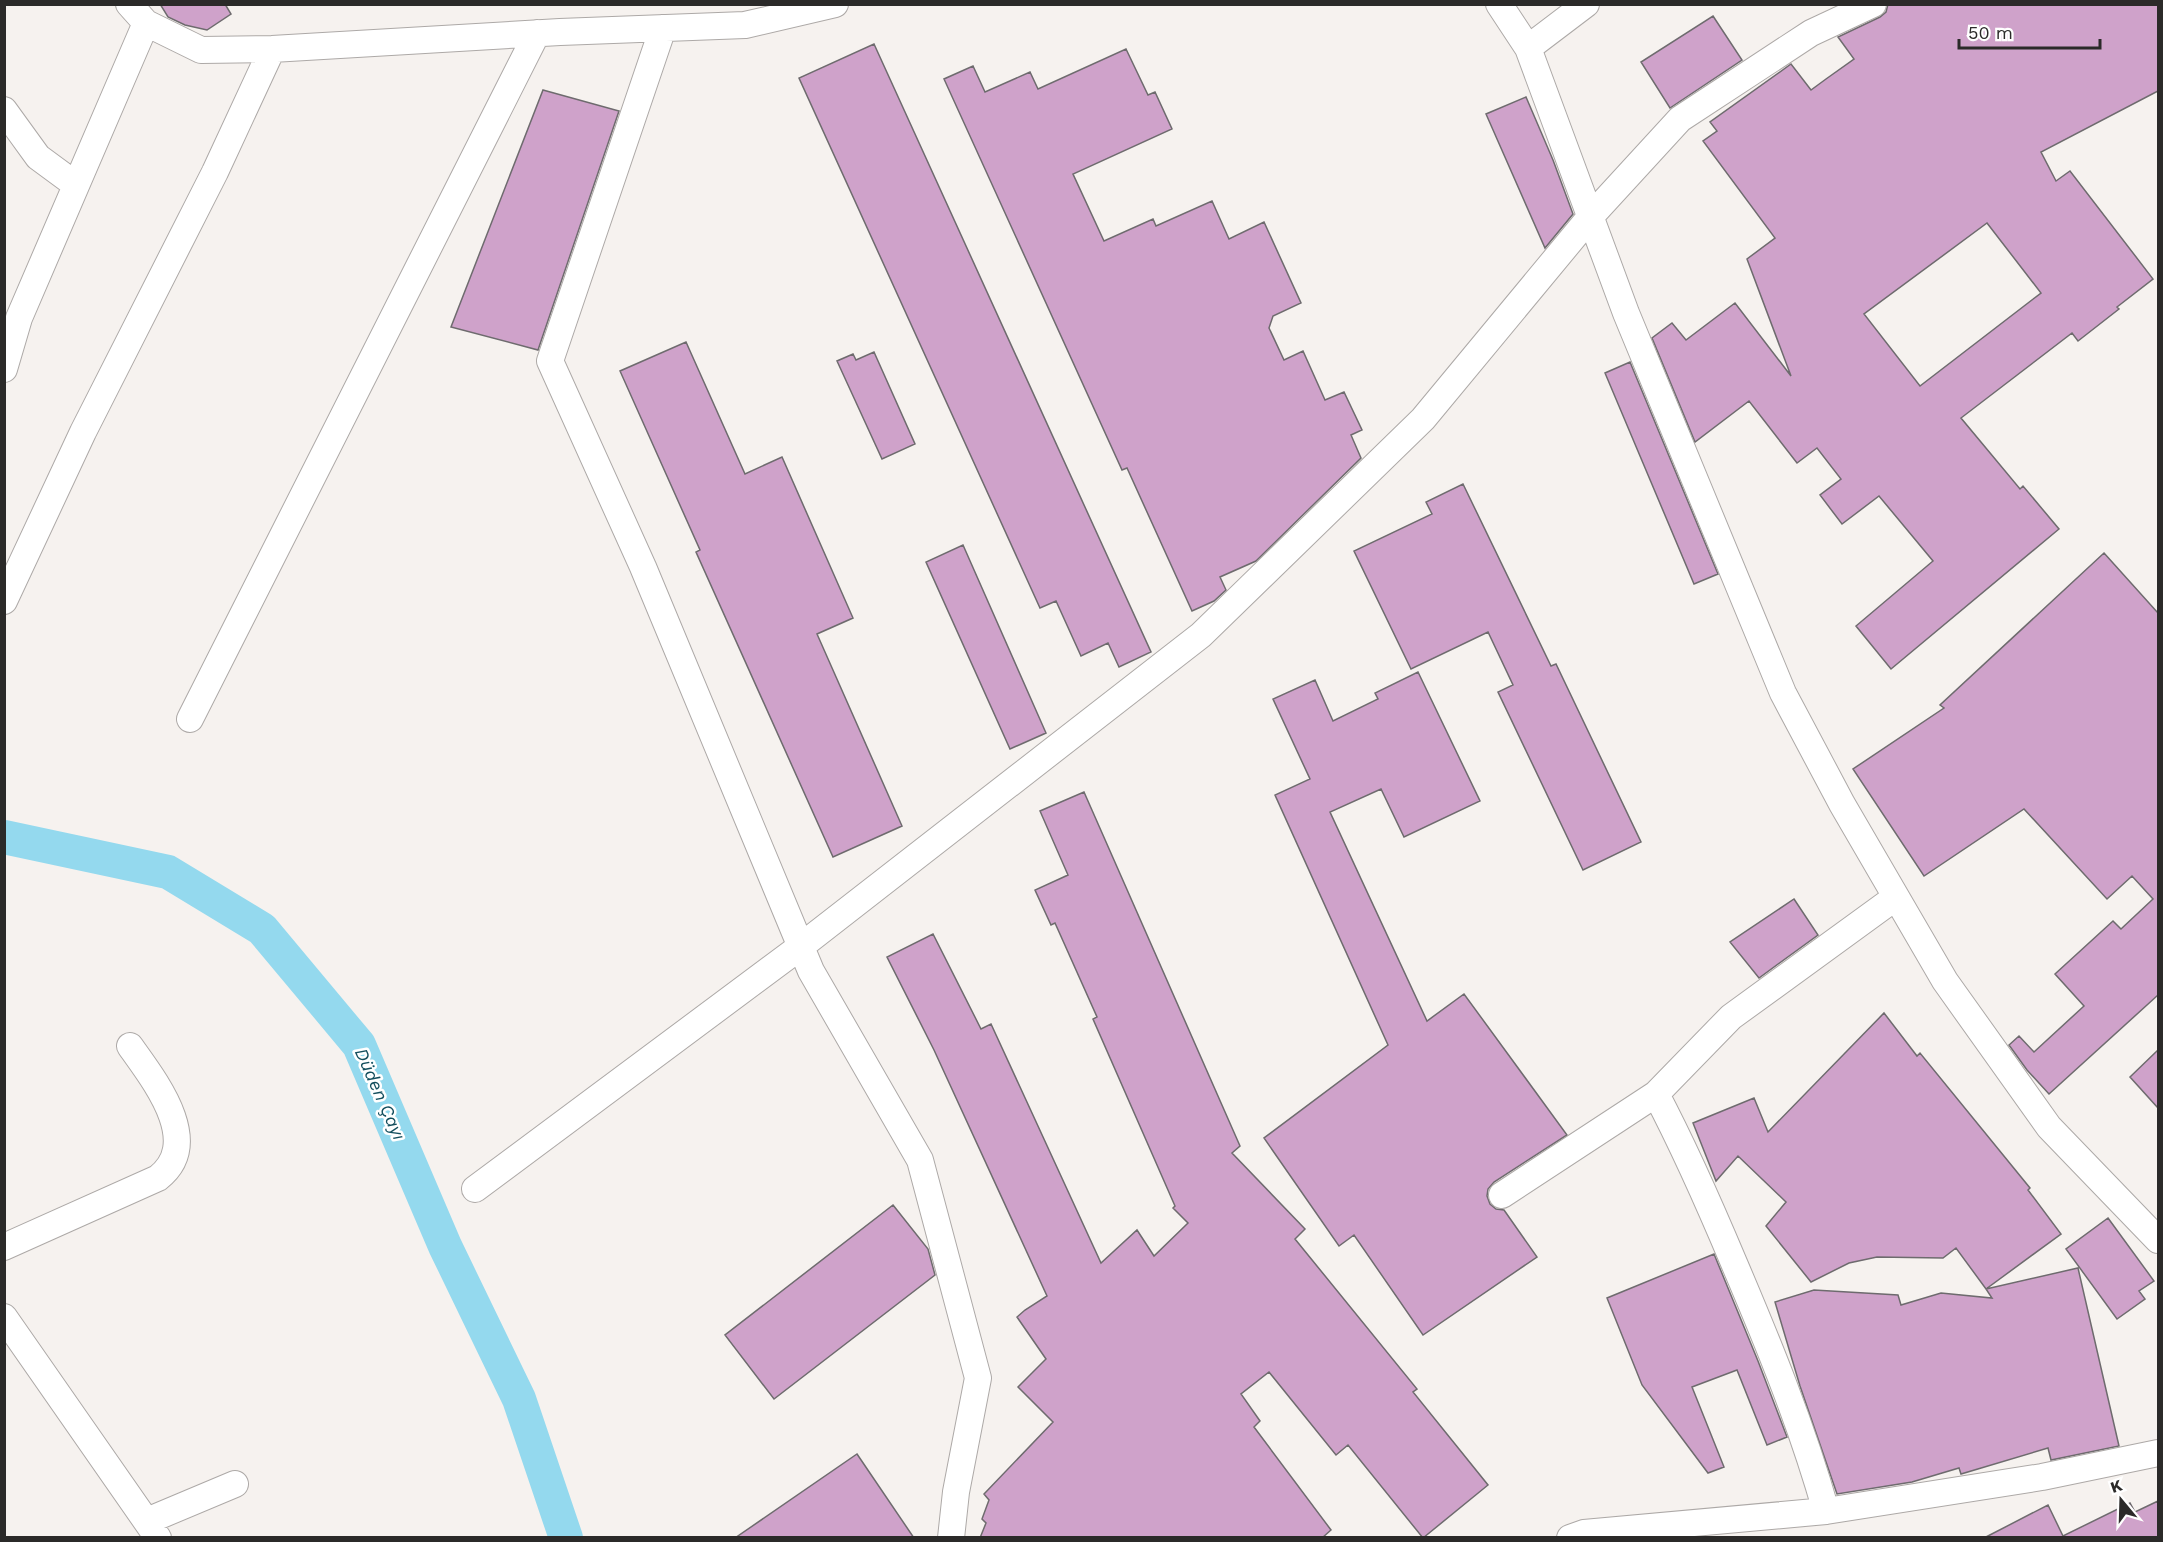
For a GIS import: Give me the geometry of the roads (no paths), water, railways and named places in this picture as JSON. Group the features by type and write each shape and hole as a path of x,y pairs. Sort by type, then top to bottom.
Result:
{"street":[{"path":"4,369 12,313 76,185 138,14 201,50 272,49 537,33 745,25 835,4"},
{"path":"1499,4 1528,48 1626,313 1783,693 1842,804 1945,981 2049,1127 2158,1240"},
{"path":"1528,48 1586,4"},
{"path":"475,1190 800,947 1201,635 1423,419 1591,216 1680,118 1811,33 1874,4"},
{"path":"663,28 550,360 643,567 811,971 920,1160 978,1378 956,1492 951,1538"},
{"path":"190,719 537,33"},
{"path":"4,601 83,432 215,172 272,49"},
{"path":"4,110 38,157 76,185"},
{"path":"1502,1195 1656,1094 1731,1017 1896,897"},
{"path":"4,1247 158,1178 170,1166 176,1152 176,1137 169,1107 163,1093 130,1046"},
{"path":"1656,1094 1681,1142 1772,1351 1809,1451 1826,1511"},
{"path":"4,1317 152,1529 235,1484"},
{"path":"1570,1538 1584,1533 1826,1511 2042,1477 2158,1453"}],"waterway":[{"name":"Düden Çayı","path":"4,837 168,872 262,929 359,1045 445,1246 519,1399 566,1538"}]}
